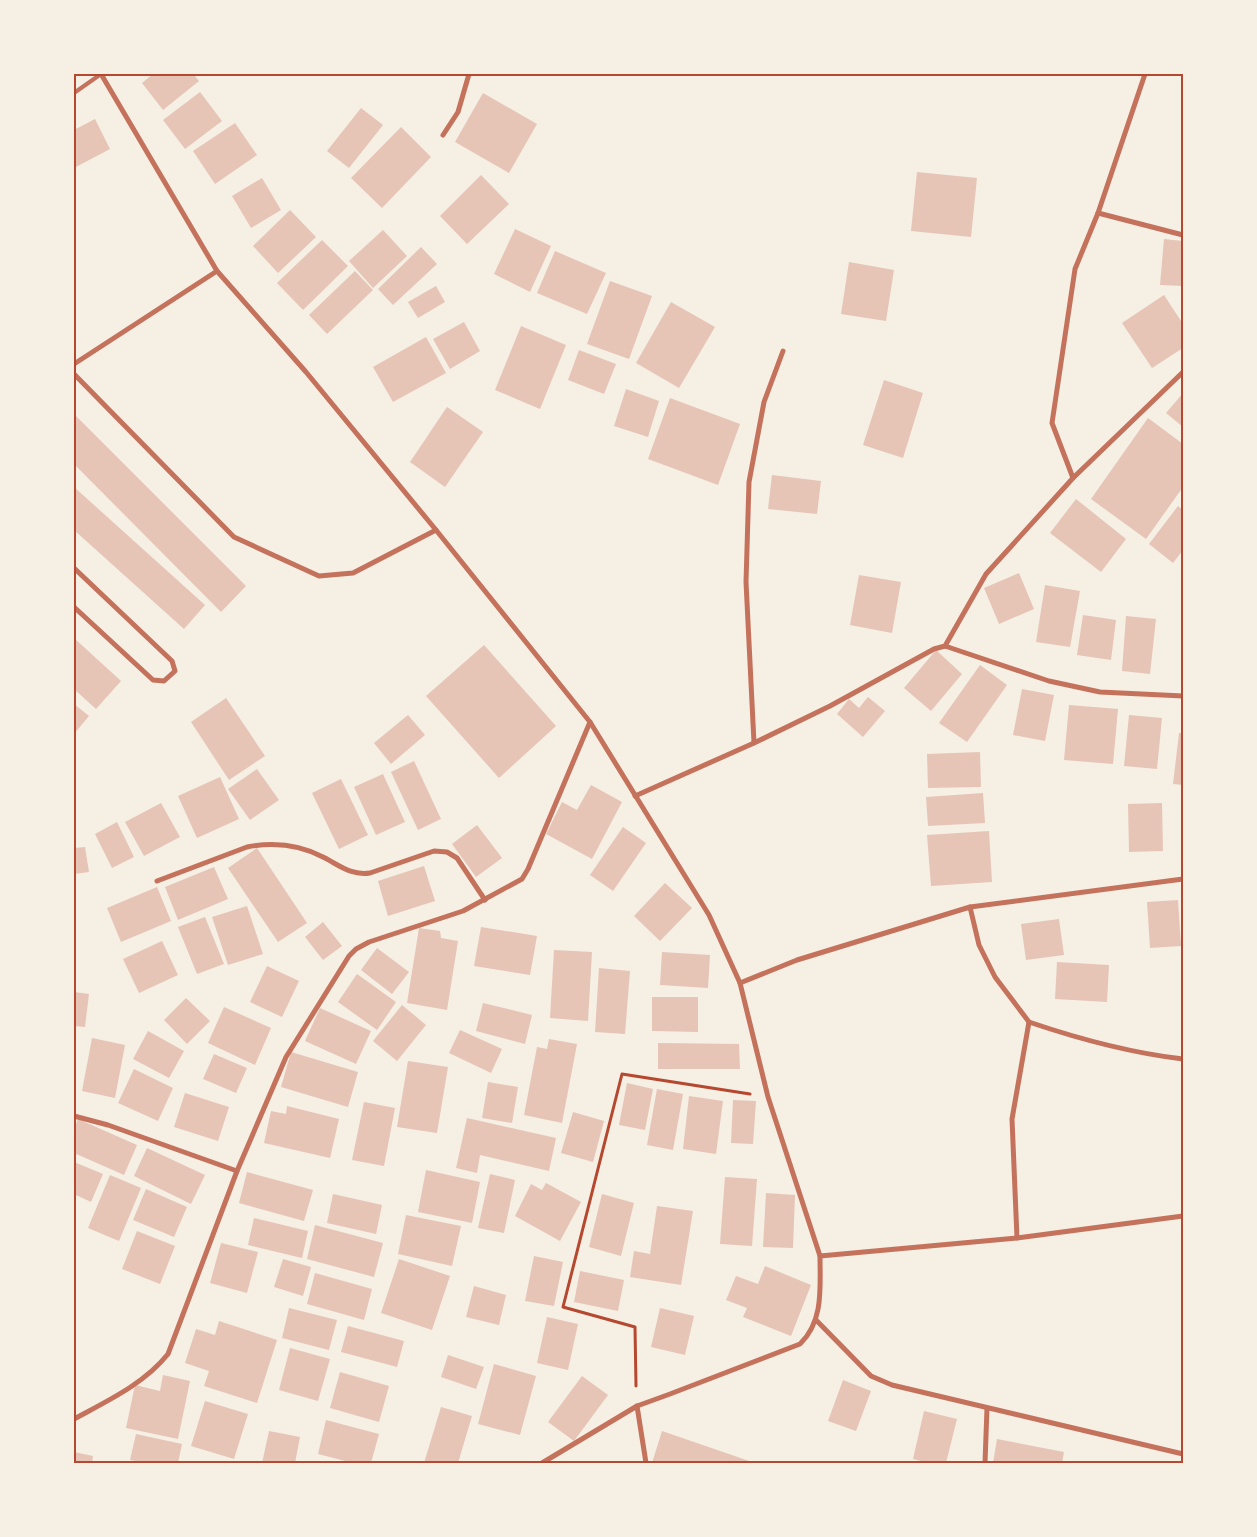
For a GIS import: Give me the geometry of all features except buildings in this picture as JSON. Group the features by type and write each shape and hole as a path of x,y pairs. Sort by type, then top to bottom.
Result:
{"street":[{"path":"101,74 217,271 306,372 590,722 709,915 740,983 768,1097 820,1256 820,1293 816,1320 800,1344 636,1406 542,1463"},
{"path":"443,135 458,112 469,74"},
{"path":"1073,478 1052,423 1075,269 1098,213 1145,74"},
{"path":"1098,213 1183,235"},
{"path":"74,364 217,271"},
{"path":"754,743 746,582 749,482 764,402 783,351"},
{"path":"945,646 986,574 1073,478 1183,372"},
{"path":"74,374 234,537 319,576 353,573 436,530"},
{"path":"74,568 172,660 175,671 164,681 152,680 74,607"},
{"path":"635,796 754,743 830,706 934,649 945,646 1049,681 1100,692 1183,696"},
{"path":"74,1419 127,1390 158,1366 168,1354 236,1172 286,1057 350,956 356,949 369,942 463,911 522,879 528,870 590,722"},
{"path":"157,881 247,846 262,844 296,846 359,875 434,852 447,852 457,858 485,900"},
{"path":"740,983 797,960 970,907 1183,879"},
{"path":"970,907 979,945 995,977 1029,1022 1067,1035 1183,1059"},
{"path":"1016,1238 1012,1119 1029,1022"},
{"path":"74,1116 108,1125 236,1172"},
{"path":"820,1256 1016,1238 1183,1216"},
{"path":"816,1320 871,1376 892,1385 1183,1454"},
{"path":"636,1406 646,1463"},
{"path":"985,1463 987,1408"}],"lane":[{"path":"74,93 101,74"}],"path":[{"path":"636,1406 635,1327 563,1307 622,1074 768,1097"}]}
